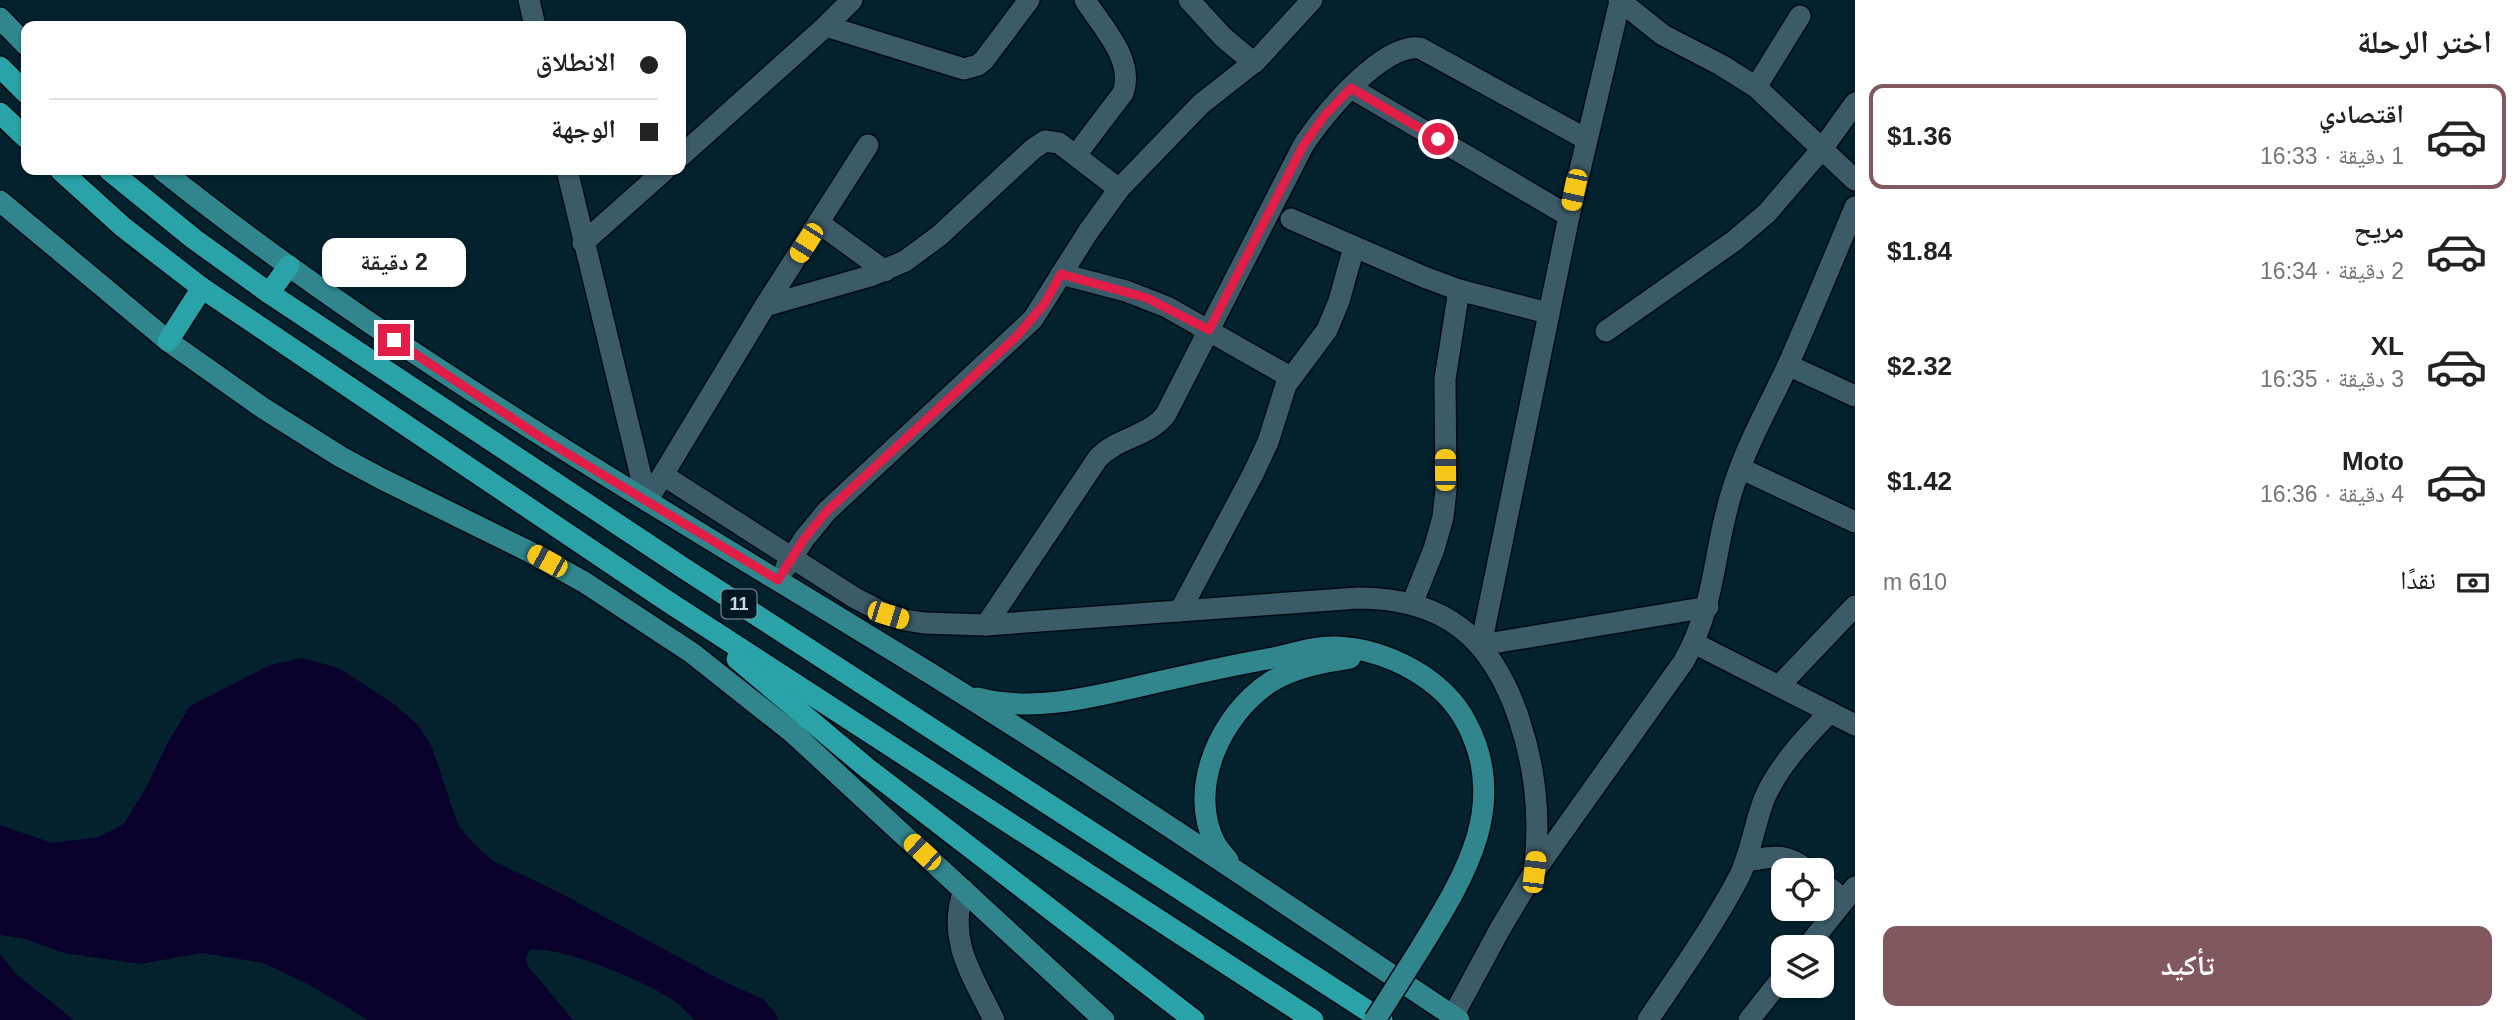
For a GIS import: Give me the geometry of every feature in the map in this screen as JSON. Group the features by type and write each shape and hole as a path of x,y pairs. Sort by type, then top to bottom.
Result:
{"highway":[{"path":"0,67 21,88"},
{"path":"0,113 21,133"},
{"name":"11","path":"66,175 123,227 202,288 664,599 1313,1020"},
{"name":"11","path":"115,175 194,239 270,293 685,569 1382,1020"},
{"path":"270,293 289,266"},
{"path":"168,341 202,288"},
{"path":"685,569 664,599 867,768 1194,1020"}],"main road":[{"path":"0,18 21,41"},
{"path":"168,175 215,213 289,266 545,440 947,684 1236,870 1456,1018"},
{"path":"0,201 168,341 263,408 341,457 528,551 639,616 692,653 793,733 1104,1020"},
{"path":"947,684 973,697 997,703 1049,703 1101,695 1236,664 1334,647 1358,650 1400,663 1422,674 1444,692 1462,712 1476,741 1485,791 1482,822 1464,874 1376,1020"},
{"path":"1236,870 1215,843 1207,818 1206,791 1212,759 1225,729 1245,703 1270,682 1300,669 1327,662 1377,656"}],"street":[{"path":"529,0 534,21"},
{"path":"686,152 827,26 852,0"},
{"path":"827,26 964,69 984,60 1029,0"},
{"path":"1076,155 1123,93 1126,84 1125,64 1085,0"},
{"path":"1189,0 1223,37 1254,64"},
{"path":"778,580 827,511 1033,319 1119,189 1201,104 1254,64 1312,0"},
{"path":"1481,645 1548,313 1620,1 1663,35 1721,65 1756,87 1855,180"},
{"path":"1756,87 1800,16"},
{"path":"986,625 1098,458 1118,442 1154,426 1166,414 1303,146 1325,115 1351,88 1399,50 1420,48 1586,139"},
{"path":"1351,88 1569,216"},
{"path":"1606,331 1751,228 1782,198 1855,103"},
{"path":"765,306 885,271 922,250 1039,144 1052,141 1059,143 1119,189"},
{"path":"647,501 765,306 868,145"},
{"path":"568,175 647,501"},
{"path":"583,243 659,175"},
{"path":"1456,1018 1500,929 1534,872 1684,661 1694,643 1708,607 1726,512 1740,468 1788,365 1855,207"},
{"path":"1290,219 1400,268 1459,289 1548,313"},
{"path":"819,223 885,271"},
{"path":"1180,611 1268,442 1282,392 1290,377 1327,330 1339,301 1354,247"},
{"path":"1061,274 1147,298 1290,377"},
{"path":"1412,604 1434,549 1443,517 1446,490 1445,379 1459,289"},
{"path":"1788,365 1855,396"},
{"path":"1740,468 1855,522"},
{"path":"663,475 855,598 888,615 924,623 986,625 1358,598 1412,604 1450,619 1481,645 1494,662 1513,699 1530,755 1538,813 1534,872"},
{"path":"1780,686 1855,606"},
{"path":"1481,645 1708,607"},
{"path":"1694,643 1855,725"},
{"path":"1648,1020 1738,880 1773,780 1794,750 1830,712"},
{"path":"1746,861 1781,856 1787,858"},
{"path":"964,890 958,907 958,941 994,1020"},
{"path":"1817,935 1850,894"},
{"path":"1749,1020 1771,992"}],"shaded area":[{"path":"302,658 339,668 394,704 418,725 432,747 458,825 492,860 764,1000 778,1020 695,1020 680,1005 662,993 604,967 562,953 530,950 526,957 528,966 573,1020 368,1020 310,985 263,963 202,953 140,964 64,953 25,939 0,935 0,825 52,843 98,837 124,824 190,706 270,665"},
{"path":"0,954 16,974 74,1020 0,1020"}],"route":[{"path":"394,340 545,440 778,580 804,539 827,511 1017,336 1045,303 1061,274 1147,298 1209,330 1303,146 1325,115 1351,88 1438,139"}]}
